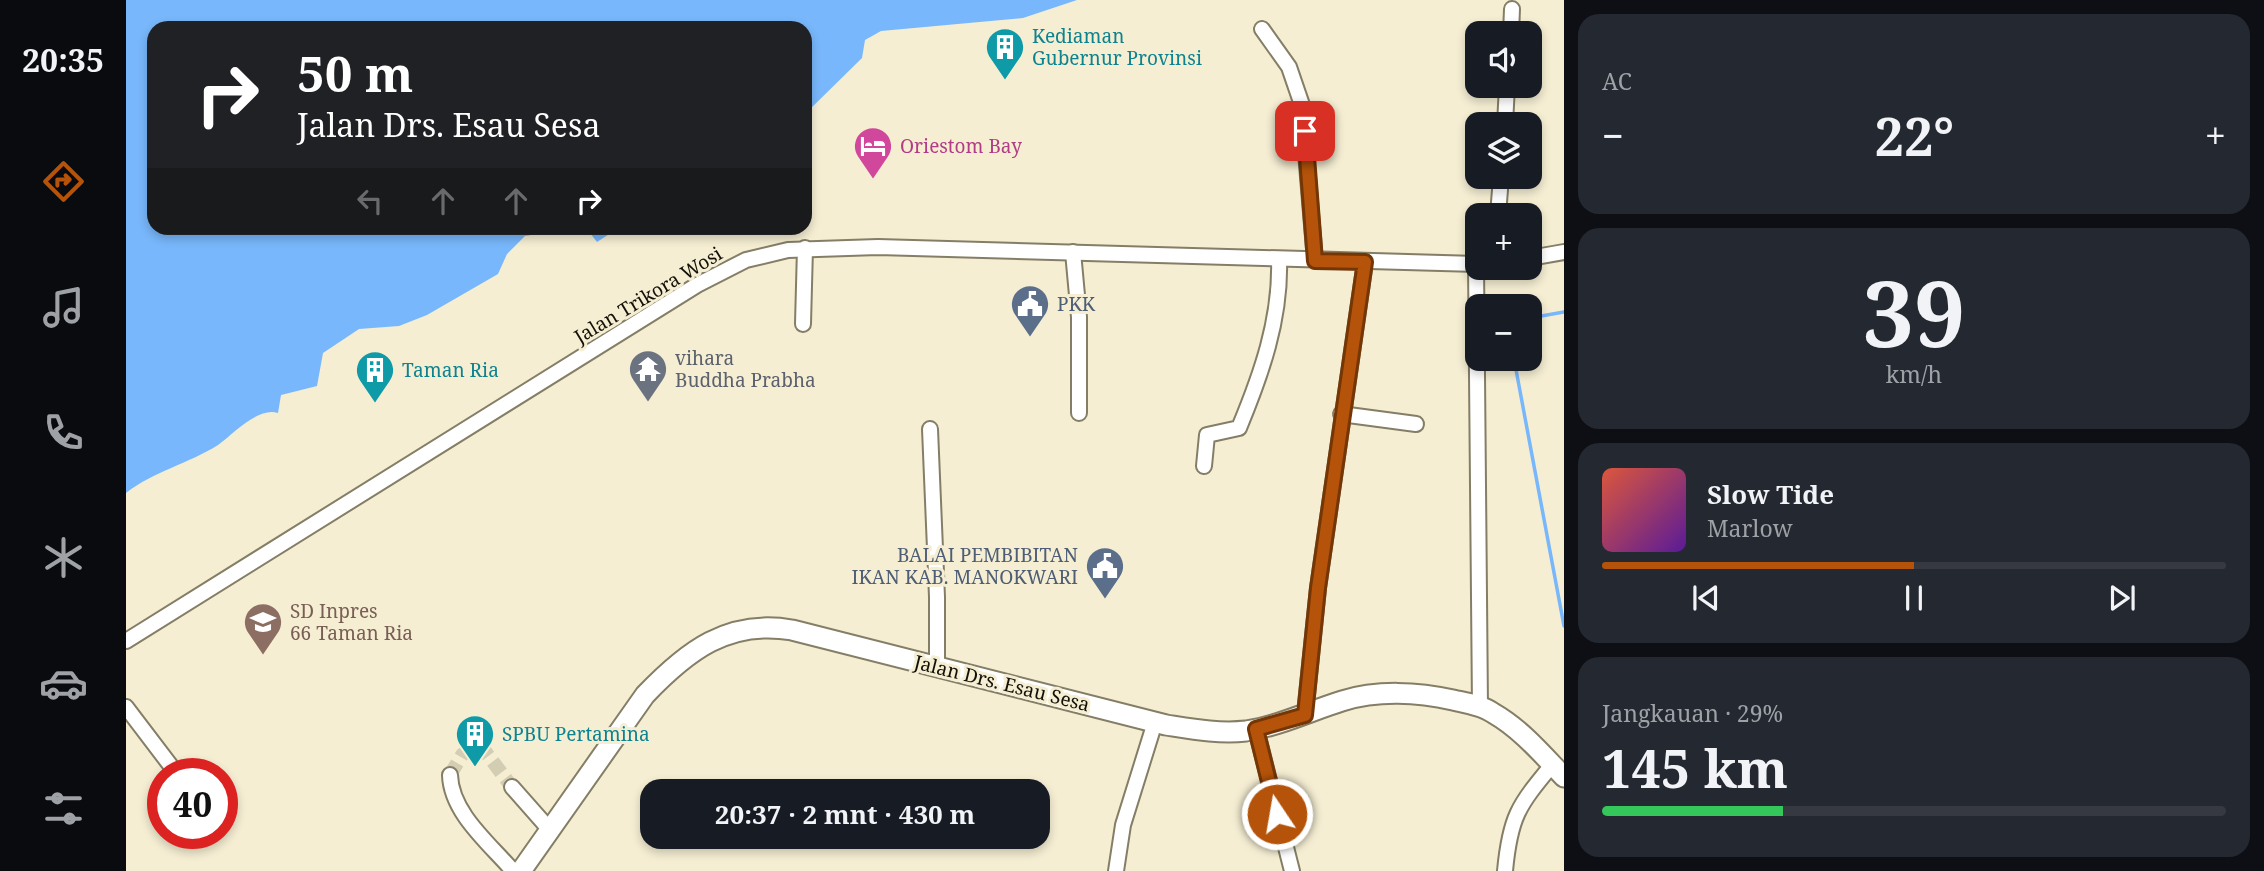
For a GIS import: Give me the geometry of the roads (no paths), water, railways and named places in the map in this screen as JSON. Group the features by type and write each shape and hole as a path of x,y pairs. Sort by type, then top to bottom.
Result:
{"highway":[{"name":"Jalan Drs. Esau Sesa","path":"521,871 645,695 684,659 730,632 754,627 781,628 1155,722 1211,731 1256,729 1354,698 1392,694 1437,696 1480,707 1511,724 1558,771"}],"street":[{"path":"1512,9 1512,21"},
{"path":"1262,29 1289,67 1302,105 1315,261"},
{"path":"803,324 805,248"},
{"name":"Jalan Trikora Wosi","path":"126,640 697,285 746,260 805,248 1073,252 1465,264"},
{"path":"1542,256 1564,251"},
{"path":"1073,252 1079,317 1079,413"},
{"path":"1204,466 1207,435 1239,428 1261,372 1280,280 1279,260"},
{"path":"1305,715 1318,588 1341,414 1365,262"},
{"path":"1476,280 1480,707"},
{"path":"1341,414 1416,424"},
{"path":"930,429 937,667"},
{"path":"126,707 165,758"},
{"path":"1116,871 1123,825 1155,722"},
{"path":"1256,729 1292,871"},
{"path":"1505,871 1509,831 1514,817 1558,771"},
{"path":"450,775 450,788 457,803 513,871"},
{"path":"512,787 550,830"}],"water":[{"path":"126,0 1077,0 1023,18 881,31 865,40 862,58 812,107 812,21 147,21 147,235 531,235 525,236 507,254 498,274 427,315 399,326 359,329 323,353 317,386 281,395 278,413 271,412 255,417 218,445 148,479 126,493"},
{"path":"592,235 608,235 597,242"}],"waterway":[{"path":"1542,316 1564,312"},
{"path":"1516,371 1564,626"}],"tunnel":[{"path":"450,775 462,755 472,747 484,750 512,787"}],"place":[{"name":"Kediaman Gubernur Provinsi","path":"1005,81"},
{"name":"Oriestom Bay","path":"873,180"},
{"name":"PKK","path":"1030,338"},
{"name":"vihara Buddha Prabha","path":"648,403"},
{"name":"Taman Ria","path":"375,404"},
{"name":"BALAI PEMBIBITAN IKAN KAB. MANOKWARI","path":"1105,600"},
{"name":"SD Inpres 66 Taman Ria","path":"263,656"},
{"name":"SPBU Pertamina","path":"475,768"}]}
